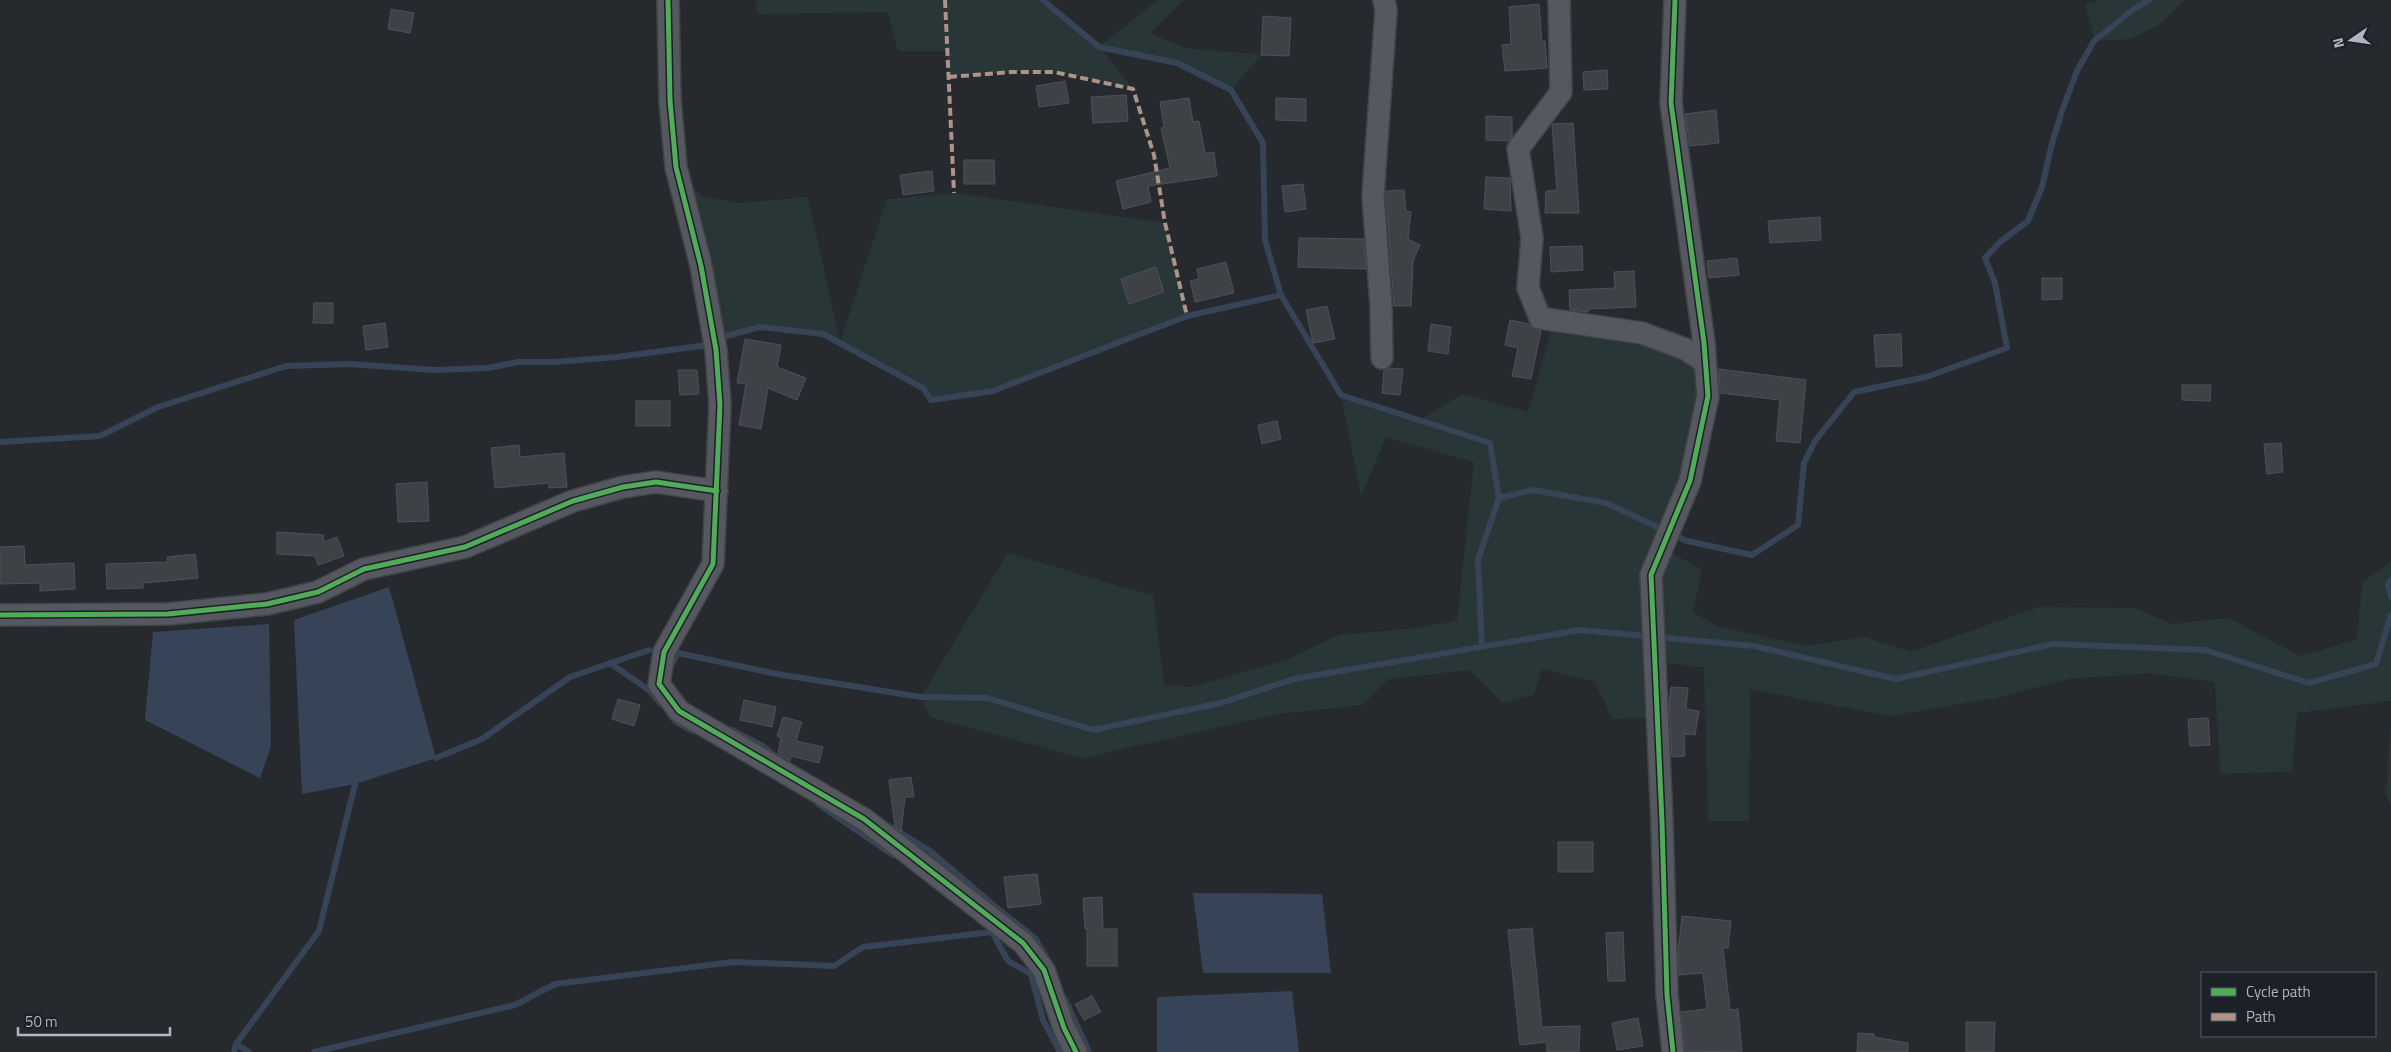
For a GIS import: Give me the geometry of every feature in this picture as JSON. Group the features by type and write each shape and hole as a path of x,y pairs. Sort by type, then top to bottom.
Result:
{"street":[{"path":"668,0 670,100 676,167 701,266 716,350 720,405 713,564 664,652 659,684 679,712 864,818 1023,943 1044,970 1064,1028 1076,1052"},
{"path":"1382,358 1382,305 1372,196 1386,20 1384,0"},
{"path":"1559,0 1561,92 1518,149 1532,238 1528,288 1540,318 1642,333 1686,349 1705,362"},
{"path":"1672,1052 1667,995 1662,822 1651,576 1690,481 1708,396 1671,103 1675,0"},
{"path":"0,615 168,614 267,604 318,592 364,569 465,547 573,501 623,487 656,482 717,491"}],"shaded area":[{"path":"756,0 1043,0 1099,47 1158,0 1183,0 1150,33 1185,48 1261,55 1231,90 1177,63 1100,47 1133,89 1054,72 1012,72 949,77 947,51 898,51 888,12 757,14"},
{"path":"2100,0 2185,0 2159,25 2129,39 2095,41 2085,5"},
{"path":"676,167 701,196 737,203 808,197 840,342 887,199 954,193 1165,223 1187,316 993,391 931,400 923,388 823,334 760,327 719,338"},
{"path":"1554,320 1642,333 1705,362 1708,396 1663,548 1702,570 1693,612 1717,626 1806,646 1864,637 1911,652 2038,607 2135,608 2172,624 2228,618 2301,656 2357,639 2362,582 2391,562 2391,701 2297,713 2292,771 2220,774 2215,682 2150,673 2068,679 2000,697 1890,716 1750,689 1749,821 1708,821 1704,667 1655,662 1657,717 1613,719 1594,681 1542,669 1534,695 1503,703 1469,670 1388,679 1362,705 1277,714 1083,758 930,717 921,697 1008,553 1153,596 1164,685 1191,687 1286,660 1338,635 1409,629 1457,621 1474,462 1386,437 1361,496 1341,395 1420,420 1462,394 1528,412"},
{"path":"2391,723 2391,806 2386,793"}],"water":[{"path":"389,587 436,758 355,784 302,794 294,620"},
{"path":"269,624 271,746 260,778 145,720 153,632"},
{"path":"1193,893 1322,894 1331,973 1203,973"},
{"path":"1292,991 1299,1052 1157,1052 1157,997"}],"building":[{"path":"1539,4 1542,42 1545,41 1547,68 1505,71 1502,45 1511,44 1509,7"},
{"path":"391,9 414,13 410,33 388,29"},
{"path":"1263,16 1291,18 1289,56 1261,55"},
{"path":"1607,70 1608,89 1584,90 1583,72"},
{"path":"1065,81 1069,103 1039,107 1036,86"},
{"path":"1126,95 1128,121 1093,123 1091,97"},
{"path":"1189,98 1193,122 1199,121 1205,153 1214,152 1217,176 1148,186 1151,202 1123,209 1116,181 1170,168 1161,128 1164,127 1160,102"},
{"path":"1276,98 1306,99 1306,121 1276,120"},
{"path":"1716,110 1719,143 1690,146 1685,114"},
{"path":"1486,116 1512,117 1512,136 1509,141 1486,140"},
{"path":"1573,123 1579,213 1545,213 1546,191 1557,190 1552,124"},
{"path":"964,160 994,160 995,184 964,184"},
{"path":"932,171 934,191 903,195 900,175"},
{"path":"1486,177 1510,178 1511,211 1484,209"},
{"path":"1303,184 1306,209 1285,212 1282,186"},
{"path":"1404,190 1406,211 1411,212 1408,239 1420,245 1413,261 1411,306 1394,306 1386,191"},
{"path":"1820,217 1821,240 1770,243 1768,221"},
{"path":"1299,238 1364,239 1366,269 1298,267"},
{"path":"1582,246 1583,270 1551,272 1550,247"},
{"path":"1737,258 1739,275 1709,278 1707,261"},
{"path":"1226,262 1234,293 1195,302 1190,281 1199,279 1197,269"},
{"path":"1156,267 1164,292 1129,304 1121,279"},
{"path":"1634,271 1636,307 1588,309 1588,312 1570,310 1569,290 1615,288 1614,272"},
{"path":"2042,278 2062,278 2062,299 2042,300"},
{"path":"314,303 333,303 333,323 313,323"},
{"path":"1327,306 1335,339 1313,343 1306,310"},
{"path":"1510,320 1529,324 1541,331 1531,379 1512,376 1518,348 1505,345"},
{"path":"385,323 388,347 366,350 363,326"},
{"path":"1431,324 1451,327 1448,354 1428,351"},
{"path":"1901,334 1902,366 1876,367 1874,335"},
{"path":"745,339 781,345 777,367 806,378 797,400 768,388 761,429 739,425 746,384 737,383"},
{"path":"1389,368 1403,369 1400,395 1382,393 1384,370"},
{"path":"1719,369 1806,380 1800,443 1776,441 1780,400 1720,393"},
{"path":"678,370 697,370 699,394 680,395"},
{"path":"2182,385 2211,385 2210,401 2182,400"},
{"path":"636,401 670,401 670,426 636,426"},
{"path":"1277,421 1281,439 1262,444 1258,425"},
{"path":"2281,443 2283,472 2267,474 2264,444"},
{"path":"519,445 520,457 564,453 567,487 549,488 549,483 495,488 491,448"},
{"path":"427,482 429,521 398,522 396,484"},
{"path":"277,532 324,535 323,542 337,537 344,556 318,565 315,556 277,554"},
{"path":"24,546 25,565 74,563 75,589 40,591 40,583 0,584 0,547"},
{"path":"195,554 198,578 143,583 143,588 107,589 106,564 168,562 167,557"},
{"path":"1671,687 1688,688 1686,709 1699,711 1695,735 1684,734 1685,756 1672,757 1669,703"},
{"path":"618,699 640,705 634,726 612,719"},
{"path":"744,700 776,707 772,727 740,720"},
{"path":"783,717 802,722 796,741 823,747 819,763 791,756 790,761 778,754 781,737 777,736"},
{"path":"2208,718 2210,745 2190,746 2188,719"},
{"path":"911,777 914,797 905,797 901,832 895,827 889,780"},
{"path":"1558,842 1593,842 1593,872 1558,872"},
{"path":"1037,874 1041,904 1008,908 1004,877"},
{"path":"1102,897 1103,929 1117,929 1117,966 1087,966 1087,928 1085,929 1083,898"},
{"path":"1682,916 1731,921 1728,948 1723,948 1730,1010 1738,1009 1742,1051 1685,1052 1681,1012 1707,1009 1703,973 1679,975 1678,953"},
{"path":"1532,928 1542,1027 1580,1026 1579,1052 1547,1052 1547,1042 1520,1045 1508,930"},
{"path":"1623,932 1625,981 1608,981 1606,933"},
{"path":"1092,996 1101,1012 1084,1020 1075,1004"},
{"path":"1638,1018 1643,1046 1617,1050 1612,1023"},
{"path":"1966,1022 1995,1022 1994,1052 1966,1052"},
{"path":"1858,1033 1874,1034 1874,1037 1908,1043 1908,1052 1857,1052"}],"waterway":[{"path":"1043,0 1099,47 1177,63 1231,90 1263,143 1265,240 1281,295 1341,395 1490,443 1499,498"},
{"path":"1482,647 1478,560 1499,498 1533,490 1606,503 1687,541 1752,555 1798,525 1804,463 1815,441 1854,392 1926,377 2007,348 1995,283 1985,258 2000,242 2028,221 2042,187 2052,143 2063,108 2077,71 2094,41 2134,9 2149,0"},
{"path":"719,338 760,327 823,334 923,388 931,400 993,391 1187,316 1281,295"},
{"path":"0,442 100,436 158,407 286,366 350,364 434,370 488,368 518,362 554,362 617,357 701,346 710,342"},
{"path":"2391,580 2388,585 2391,597"},
{"path":"669,669 678,653 777,674 921,697 987,698 1093,730 1221,703 1294,679 1580,630 1754,646 1896,679 2053,644 2205,650 2309,683 2376,664 2391,615"},
{"path":"436,758 482,739 570,677 649,650"},
{"path":"610,663 649,690 661,704"},
{"path":"671,716 676,722 693,731"},
{"path":"732,730 763,746 775,756"},
{"path":"234,1052 236,1044 319,931 355,784"},
{"path":"818,804 893,855"},
{"path":"889,826 929,850 1035,938 1048,960"},
{"path":"314,1052 515,1005 555,984 734,962 834,966 863,947 992,932 1008,961 1031,974 1043,1020 1060,1052"},
{"path":"1065,999 1089,1052"},
{"path":"236,1044 249,1052"}],"marked path":[{"path":"945,0 954,193"},
{"path":"949,77 1012,72 1054,72 1133,89 1154,155 1165,223 1187,316"}],"cycle path":[{"path":"668,0 670,100 676,167 701,266 716,350 720,405 713,564 664,652 659,684 679,711 864,819 1023,943 1044,970 1064,1028 1076,1052"},
{"path":"1673,1052 1667,995 1662,822 1651,575 1690,481 1708,396 1704,343 1671,103 1675,0"},
{"path":"0,615 168,614 267,604 318,592 364,569 465,547 573,501 623,487 656,482 717,491"}]}
